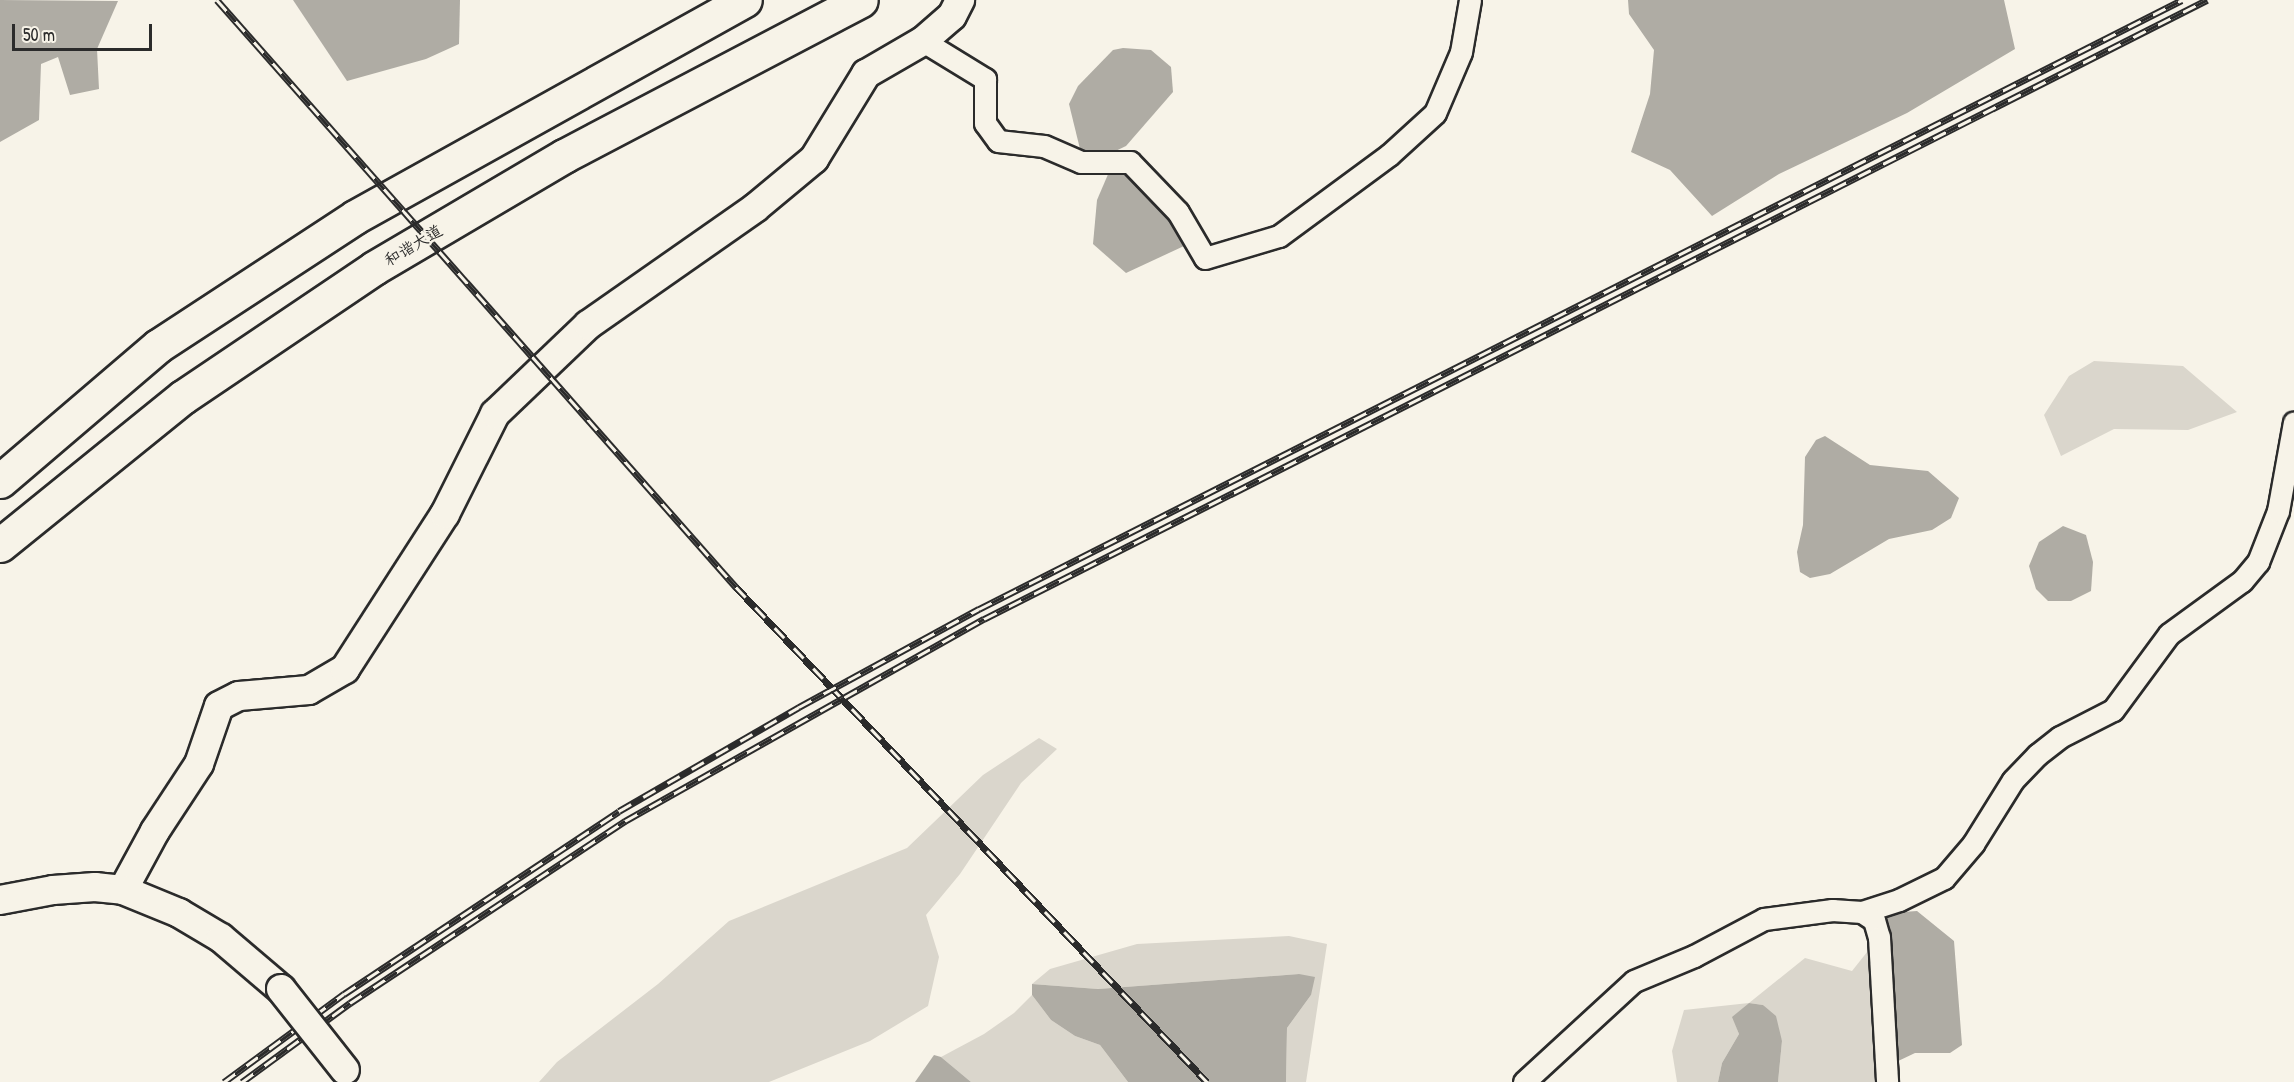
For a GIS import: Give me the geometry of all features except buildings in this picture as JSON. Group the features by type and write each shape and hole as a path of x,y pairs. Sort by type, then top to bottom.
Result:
{"highway":[{"path":"0,481 158,346 355,217 746,0"},
{"name":"和谐大道","path":"0,545 183,397 374,268 564,156 861,0"}],"street":[{"path":"123,890 199,765 219,706 239,696 309,690 345,669 445,514 495,414 588,325 755,208 814,159 866,74 923,41 952,16 960,0"},
{"path":"923,41 985,79 985,123 998,141 1044,146 1081,162 1130,162 1178,212 1205,258 1279,236 1389,155 1435,113 1461,52 1470,0"},
{"path":"1524,1082 1634,981 1694,956 1764,919 1832,910 1862,912 1899,900 1944,878 1973,844 2013,780 2037,755 2060,737 2113,710 2169,634 2242,581 2258,562 2278,511 2294,422"},
{"path":"0,900 53,890 95,887 123,890 179,913 221,938 281,989 349,1076"},
{"path":"1862,912 1874,920 1879,937 1887,1082"}],"shaded area":[{"path":"0,0 118,1 97,49 99,89 70,95 58,57 41,64 39,120 0,142"},
{"path":"293,0 460,0 459,44 426,59 347,81"},
{"path":"1628,0 2004,0 2015,49 1907,113 1779,174 1712,216 1670,170 1631,152 1650,94 1654,50 1629,14"},
{"path":"1123,48 1151,50 1171,67 1173,92 1126,146 1105,156 1086,157 1080,149 1069,104 1078,86 1113,50"},
{"path":"1109,172 1128,172 1169,216 1184,246 1126,273 1093,244 1097,200"},
{"path":"2094,361 2183,366 2237,412 2188,430 2114,429 2061,456 2044,415 2069,376"},
{"path":"1825,436 1870,465 1928,471 1959,498 1951,518 1932,530 1889,539 1830,574 1810,578 1800,572 1797,552 1803,525 1805,457 1816,440"},
{"path":"2063,526 2086,535 2093,562 2091,591 2071,601 2048,601 2036,589 2029,566 2039,542"},
{"path":"1039,738 1057,749 1021,783 960,874 926,915 939,957 928,1006 870,1041 769,1082 539,1082 557,1062 658,984 729,921 907,848 983,775"},
{"path":"1917,911 1954,941 1962,1045 1950,1053 1915,1053 1894,1063 1883,918 1889,913"},
{"path":"1289,936 1327,944 1306,1082 1286,1082 1287,1028 1311,995 1299,974 1098,989 1032,984 1050,969 1137,944"},
{"path":"1879,937 1884,1056 1875,1082 1778,1082 1782,1041 1763,1005 1749,1003 1805,958 1852,971"},
{"path":"1299,974 1315,977 1311,995 1287,1028 1286,1082 1128,1082 1100,1045 1075,1036 1051,1020 1032,995 1032,984 1098,989"},
{"path":"1032,995 1051,1020 1075,1036 1100,1045 1128,1082 971,1082 941,1057 984,1034 1014,1013"},
{"path":"1749,1003 1733,1017 1739,1034 1722,1063 1718,1082 1677,1082 1672,1051 1684,1010"},
{"path":"1749,1003 1763,1005 1776,1016 1782,1041 1778,1082 1718,1082 1722,1063 1739,1034 1732,1017"},
{"path":"934,1055 941,1057 971,1082 915,1082"}],"railway":[{"path":"217,0 736,587 1207,1082"},
{"path":"224,1082 344,994 619,811 799,707 979,609 2182,0"},
{"path":"242,1082 350,1003 625,821 984,619 2207,0"}]}
